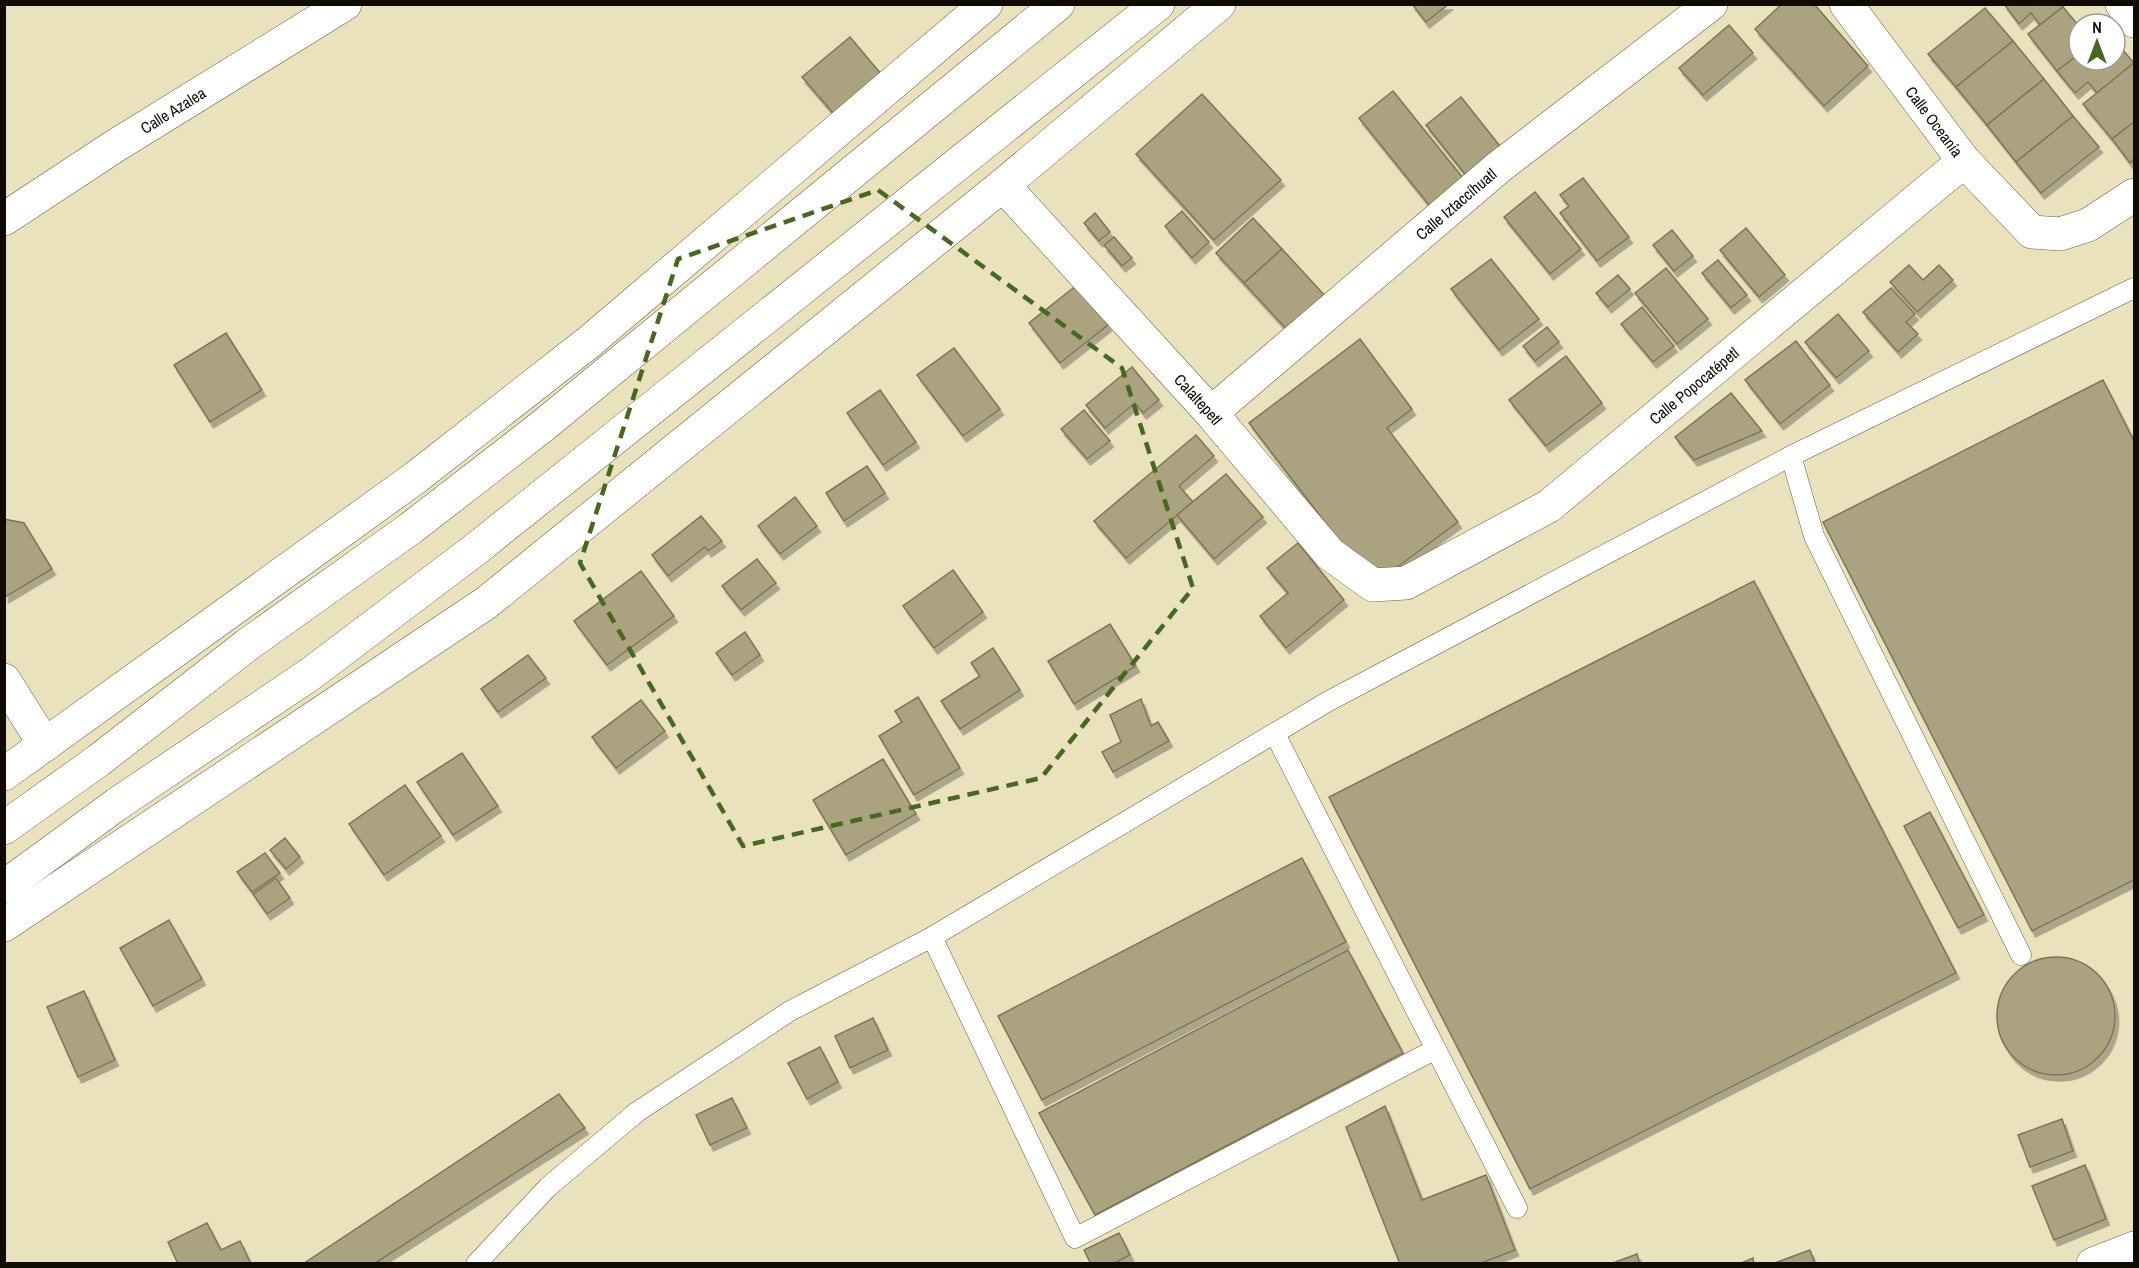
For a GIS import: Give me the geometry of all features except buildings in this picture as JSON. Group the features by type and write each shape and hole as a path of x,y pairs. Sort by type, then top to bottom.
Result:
{"street":[{"name":"Calle Azalea","path":"4,219 115,146 345,4"},
{"path":"4,828 99,760 247,645 411,528 540,428 1058,4"},
{"path":"4,887 117,804 309,675 472,552 1158,4"},
{"path":"4,925 486,603 1003,184 1218,4"},
{"name":"Calle Iztaccíhuatl","path":"1211,413 1499,167 1711,4"},
{"name":"Calle Oceanía","path":"1846,4 1964,161 2032,232 2060,234 2088,225 2134,195"},
{"path":"2122,4 2134,21"},
{"path":"4,774 415,478 589,342 982,6"},
{"name":"Calle Popocatépetl","path":"1406,583 1549,506 1964,161"},
{"name":"Calaltepetl","path":"1003,184 1211,413 1330,554 1373,585 1406,583"},
{"path":"4,681 45,745"},
{"path":"2093,1263 2134,1248"}],"lane":[{"path":"476,1263 548,1187 637,1112 790,1011 932,937 1328,702 1791,456 2134,288"},
{"path":"1791,456 1814,536 2021,955"},
{"path":"1275,734 1517,1208"},
{"path":"932,937 1075,1238 1436,1049"}],"highlighted area":[{"path":"878,190 1122,368 1193,588 1041,778 743,846 580,563 678,259"}]}
